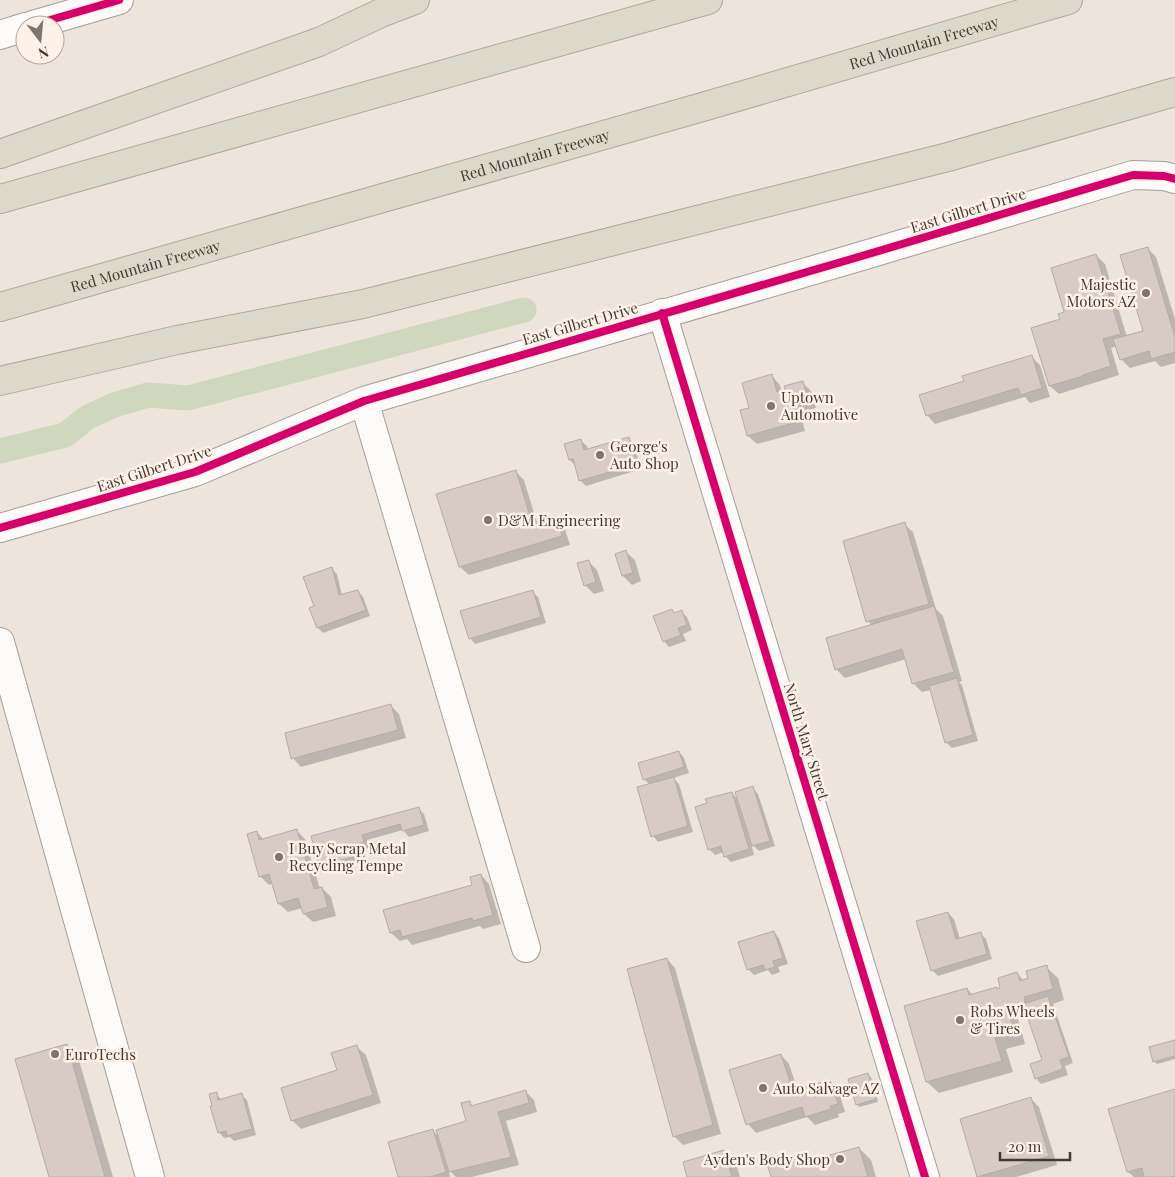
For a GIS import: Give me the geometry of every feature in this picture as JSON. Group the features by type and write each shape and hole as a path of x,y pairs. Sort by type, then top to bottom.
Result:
{"highway":[{"path":"0,154 319,42 415,0"},
{"path":"0,199 708,0"},
{"name":"Red Mountain Freeway","path":"0,307 706,106 1068,0"},
{"path":"0,381 177,340 363,304 948,157 1175,92"}],"street":[{"path":"65,16 119,0"},
{"path":"0,35 15,31"},
{"name":"East Gilbert Drive","path":"0,528 195,472 364,401 1133,175 1164,176 1175,179"},
{"name":"North Mary Street","path":"662,313 924,1177"},
{"path":"364,401 526,948"},
{"path":"0,642 150,1177"}],"building":[{"name":"Majestic Motors AZ","path":"1148,247 1175,337 1175,352 1151,359 1149,351 1120,360 1113,339 1143,331 1120,255"},
{"path":"1096,254 1121,334 1103,339 1111,366 1049,386 1031,328 1060,319 1058,314 1064,312 1051,268"},
{"path":"1032,355 1042,388 1021,395 1018,388 926,416 919,395 964,381 962,376"},
{"name":"Uptown Automotive","path":"772,374 777,392 785,390 784,386 803,381 808,399 792,404 797,422 747,436 740,410 749,408 742,383"},
{"name":"George's Auto Shop","path":"629,437 637,464 579,481 573,459 569,460 564,444 581,439 584,450"},
{"name":"D&M Engineering","path":"516,470 532,523 556,516 562,536 459,567 436,494"},
{"path":"905,522 929,604 866,622 843,541"},
{"path":"626,550 633,573 622,576 615,554"},
{"path":"589,560 596,582 584,586 577,563"},
{"path":"332,567 339,595 358,590 366,610 317,628 309,608 314,606 303,577"},
{"path":"533,590 541,617 469,639 460,611"},
{"path":"934,606 954,672 912,684 902,649 835,670 826,638"},
{"path":"672,609 674,613 682,610 687,625 678,628 681,635 663,642 653,616"},
{"path":"957,678 973,735 945,743 929,686"},
{"path":"391,704 398,730 291,759 285,733"},
{"path":"679,751 684,767 643,780 638,763"},
{"path":"674,777 688,826 651,837 637,787"},
{"path":"753,786 770,841 752,846 735,792"},
{"path":"732,792 749,849 724,857 721,846 708,850 695,807 707,803 705,799"},
{"path":"419,807 424,825 402,831 400,824 362,835 364,842 358,844 361,855 319,866 311,836"},
{"name":"I Buy Scrap Metal Recycling Tempe","path":"297,829 314,889 322,887 328,907 303,914 298,898 278,904 269,874 259,877 247,834 257,831 259,840"},
{"path":"481,874 493,915 473,921 472,918 402,937 400,930 390,933 383,910 472,885 470,877"},
{"path":"948,912 956,939 981,932 987,954 931,971 916,921"},
{"path":"774,931 783,958 773,961 775,967 765,970 763,965 747,970 738,942"},
{"path":"667,958 713,1125 673,1137 627,969"},
{"name":"Robs Wheels & Tires","path":"1047,965 1053,989 1024,997 1025,1003 1007,1008 1014,1032 995,1038 1002,1061 926,1082 904,1006 967,988 969,995 997,987 997,989 1000,988 998,978 1017,972 1020,981 1028,978 1026,971"},
{"path":"1048,996 1069,1057 1060,1060 1063,1069 1035,1079 1030,1064 1042,1060 1023,1004"},
{"path":"1175,1040 1175,1056 1153,1062 1149,1047"},
{"path":"67,1044 105,1177 49,1177 15,1059"},
{"path":"357,1045 373,1095 291,1121 281,1088 337,1070 331,1053"},
{"name":"Auto Salvage AZ","path":"781,1054 793,1091 822,1082 823,1084 831,1082 838,1104 830,1106 831,1109 805,1117 802,1107 746,1125 729,1070"},
{"path":"868,1073 876,1099 856,1105 848,1079"},
{"path":"1175,1089 1175,1176 1144,1177 1142,1168 1127,1172 1108,1109"},
{"path":"526,1090 529,1103 498,1112 511,1157 449,1172 436,1130 466,1121 461,1103 470,1101 471,1106"},
{"path":"217,1092 218,1100 242,1093 252,1129 227,1136 226,1131 218,1133 210,1106 212,1106 209,1094"},
{"path":"1031,1097 1049,1156 977,1177 960,1119"},
{"path":"433,1129 446,1172 430,1177 398,1177 388,1142"},
{"name":"Ayden's Body Shop","path":"859,1147 868,1177 771,1177 767,1163 796,1155 798,1164"},
{"path":"724,1150 732,1177 687,1177 683,1162"}],"waterway":[{"path":"0,451 65,435 88,417 114,405 148,395 188,398 524,310"}],"cycle path":[{"path":"65,16 119,0"},
{"path":"0,528 195,472 364,401 1133,175 1164,176 1175,179"},
{"path":"662,313 925,1177"}],"place":[{"name":"Majestic Motors AZ","path":"1146,293"},
{"name":"Uptown Automotive","path":"771,406"},
{"name":"George's Auto Shop","path":"600,455"},
{"name":"D&M Engineering","path":"488,520"},
{"name":"I Buy Scrap Metal Recycling Tempe","path":"279,857"},
{"name":"Robs Wheels & Tires","path":"960,1020"},
{"name":"EuroTechs","path":"55,1054"},
{"name":"Auto Salvage AZ","path":"763,1088"},
{"name":"Ayden's Body Shop","path":"840,1159"}]}
